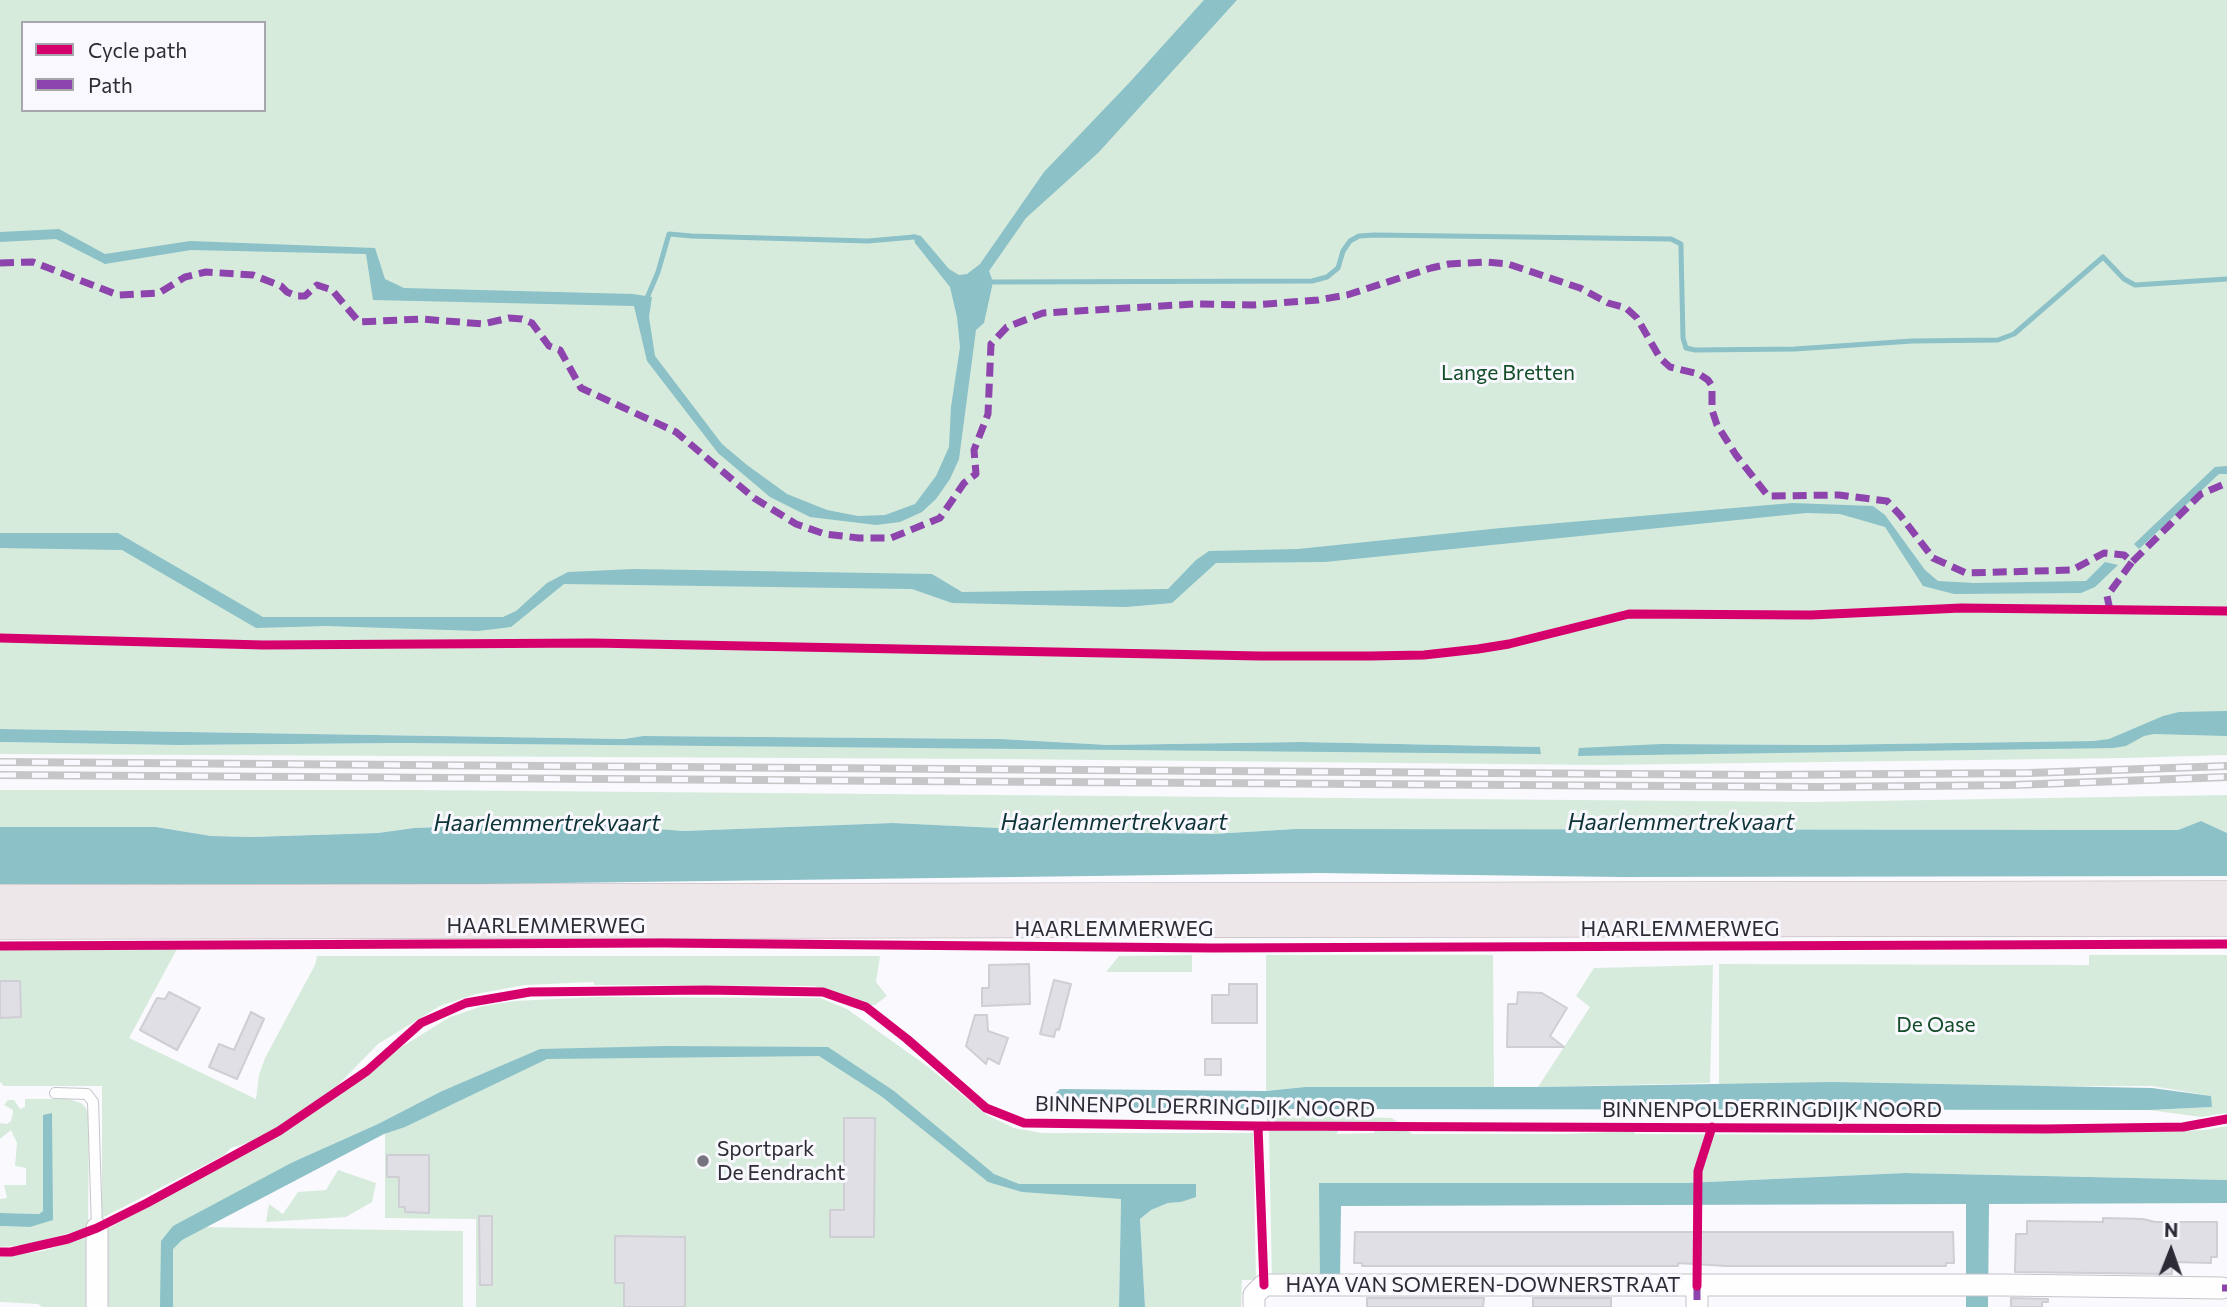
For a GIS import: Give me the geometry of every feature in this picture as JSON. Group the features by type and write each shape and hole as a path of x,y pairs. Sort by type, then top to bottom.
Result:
{"main road":[{"name":"HAARLEMMERWEG","path":"0,901 2227,897"},
{"name":"HAARLEMMERWEG","path":"0,923 2227,920"}],"street":[{"path":"97,1228 97,1307"},
{"name":"HAYA VAN SOMEREN-DOWNERSTRAAT","path":"1254,1307 1254,1295 1264,1285 1356,1286 1515,1296 1877,1296 1954,1286 2003,1285 2075,1296 2222,1288"}],"lane":[{"path":"55,1093 87,1094 93,1102 97,1228"}],"green space":[{"name":"Lange Bretten","path":"0,0 2227,0 2227,755 1601,765 0,754 0,742 1541,753 1540,747 1302,742 1108,745 1001,739 643,736 624,739 0,729","holes":["2142,736 2126,746 1579,756 1661,744 1820,745 2093,741"]},
{"path":"0,790 417,790 1810,802 2227,795 2227,833 2201,821 2178,830 1295,829 1213,834 1083,832 893,823 684,831 589,824 520,824 414,828 378,833 251,837 211,836 156,827 0,827"},
{"path":"177,949 129,1038 256,1099 259,1075 265,1058 315,965 317,956 880,956 876,982 887,996 872,1005 872,1008 858,1000 814,986 594,985 594,982 525,985 476,994 440,1006 378,1044 336,1087 279,1127 257,1140 231,1148 224,1155 102,1218 102,1086 4,1086 0,1082 0,950"},
{"path":"1192,955 1192,972 1106,972 1119,956"},
{"path":"1266,955 1493,955 1494,1087 1305,1087 1266,1091"},
{"name":"De Oase","path":"2089,955 2227,955 2227,1113 2201,1117 2149,1110 2211,1107 2211,1096 2152,1086 1719,1086 1719,964 2089,965"},
{"path":"1713,965 1710,1083 1538,1087 1590,1007 1576,996 1594,968"},
{"path":"597,997 820,998 847,1009 927,1066 987,1115 1014,1128 1042,1133 1253,1133 1256,1280 1242,1280 1241,1307 1145,1307 1140,1219 1151,1210 1168,1203 1181,1202 1196,1184 1113,1184 1121,1199 1119,1307 476,1307 476,1219 385,1218 385,1134 440,1092 378,1124 293,1162 195,1219 198,1227 463,1231 463,1307 103,1307 102,1232 295,1124 390,1054 450,1017 483,1006 515,1001"},
{"path":"25,1099 69,1099 86,1108 89,1119 88,1228 26,1245 0,1247 0,1226 30,1227 43,1211 39,1214 0,1213 0,1199 7,1198 4,1185 26,1185 26,1168 15,1166 17,1143 11,1130 0,1139 0,1123 7,1124 11,1121 13,1113 13,1110 4,1105 8,1100 14,1100 20,1109 25,1107"},
{"path":"1266,1115 1392,1118 1412,1134 1634,1131 1635,1134 1903,1135 2157,1132 2205,1130 2227,1126 2227,1180 1905,1173 1686,1183 1320,1183 1320,1281 1272,1280 1269,1133","holes":["1340,1123 1369,1124 1375,1133 1337,1134"]},
{"path":"338,1170 376,1183 372,1202 346,1217 266,1222 269,1204 283,1214 298,1192 326,1190"},
{"path":"88,1237 89,1307 42,1307 38,1304 0,1302 0,1257 43,1251"}],"water":[{"path":"1204,0 1237,0 1098,153 1026,218 989,271 993,282 984,323 976,330 959,459 950,479 936,499 922,512 900,522 876,525 810,517 770,497 718,453 647,361 634,306 373,300 366,254 191,250 105,264 56,239 0,242 0,232 59,229 105,254 190,241 375,248 385,279 404,288 633,294 652,297 649,317 655,356 722,444 787,494 827,510 858,516 885,515 915,504 936,476 949,447 951,407 960,347 950,287 915,243 913,234 921,236 949,269 959,275 967,274 980,264 1044,172"},
{"path":"2227,466 2227,474 2219,474 2139,549 2134,544 2215,467"},
{"path":"1792,503 1873,506 1885,515 1925,570 1938,581 2086,581 2105,562 2118,565 2095,587 2081,593 1954,594 1923,586 1885,527 1840,514 1806,513 1325,562 1216,563 1172,603 1126,607 952,603 912,589 564,584 511,627 478,631 326,626 256,628 122,550 0,548 0,533 118,533 263,617 503,617 516,611 547,583 568,572 634,569 932,574 962,592 1168,589 1196,560 1209,551 1298,549"},
{"path":"2227,711 2227,736 2154,734 2144,736 2126,746 2113,748 1578,756 1579,748 1661,744 1820,745 2093,741 2109,739 2179,712"},
{"path":"0,729 624,739 643,736 1001,739 1108,745 1302,742 1540,747 1541,754 401,743 177,745 0,742"},
{"path":"2201,821 2227,833 2227,876 1621,877 1319,873 405,885 0,884 0,827 156,827 211,836 251,837 378,833 414,828 520,824 589,824 684,831 893,823 1083,832 1213,834 1295,829 2178,830"},
{"path":"666,1046 828,1047 894,1091 994,1174 1019,1184 1196,1184 1196,1197 1168,1203 1151,1210 1140,1219 1145,1307 1119,1307 1121,1199 1022,1192 988,1182 881,1096 819,1056 547,1059 405,1127 384,1134 182,1240 173,1249 173,1307 160,1307 161,1241 173,1226 293,1162 378,1124 440,1092 540,1049"},
{"path":"1832,1082 2152,1088 2211,1096 2212,1107 2149,1110 1265,1109 1062,1107 1048,1100 1060,1089 1266,1091 1305,1087 1538,1087"},
{"path":"52,1113 53,1220 30,1227 0,1226 0,1213 39,1214 43,1211 43,1115"},
{"path":"1905,1173 2227,1180 2227,1203 1989,1204 1988,1307 1966,1307 1966,1204 1341,1206 1340,1281 1320,1281 1319,1183 1686,1183"}],"building":[{"path":"1029,964 1030,1004 982,1006 982,988 989,988 989,965"},
{"path":"1054,980 1071,984 1059,1030 1056,1029 1054,1037 1040,1034"},
{"path":"0,981 20,981 21,1017 0,1018"},
{"path":"1229,984 1257,984 1257,1023 1212,1023 1212,995 1229,995"},
{"path":"169,992 200,1008 177,1050 140,1030 157,998 165,999"},
{"path":"1518,992 1542,993 1567,1008 1550,1036 1564,1047 1507,1047 1508,1004 1517,1004"},
{"path":"251,1012 264,1019 237,1079 209,1067 219,1044 234,1050"},
{"path":"975,1015 987,1015 988,1031 1008,1038 999,1064 988,1058 986,1064 966,1046"},
{"path":"1205,1059 1221,1059 1221,1075 1205,1075"},
{"path":"844,1118 875,1118 874,1237 830,1237 830,1210 844,1210"},
{"path":"387,1155 429,1155 429,1213 405,1212 405,1207 399,1207 399,1177 387,1177"},
{"path":"479,1216 492,1216 492,1285 480,1285"},
{"path":"2103,1218 2155,1222 2217,1222 2217,1257 2211,1257 2211,1263 2172,1262 2172,1274 2015,1272 2016,1234 2027,1234 2027,1221 2103,1222"},
{"path":"1355,1232 1953,1232 1954,1263 1946,1263 1946,1266 1726,1266 1678,1263 1678,1266 1362,1266 1362,1263 1354,1263"},
{"path":"615,1236 685,1237 685,1307 624,1307 624,1283 615,1283"},
{"path":"1367,1298 1484,1298 1483,1307 1367,1307"},
{"path":"1533,1298 1611,1298 1611,1307 1533,1307"},
{"path":"2011,1298 2048,1299 2048,1302 2042,1302 2042,1307 2011,1307"}],"waterway":[{"path":"647,298 669,234 868,241 914,237"},
{"path":"993,282 1312,281 1327,277 1338,268 1343,251 1350,241 1359,236 1374,235 1671,239 1681,244 1683,338 1686,348 1695,350 1795,349 1912,341 1998,340 2014,334 2103,257 2124,279 2135,285 2227,279"}],"railway":[{"path":"0,762 1763,775 2029,773 2227,766"},
{"path":"0,775 1820,787 2013,785 2227,777"}],"marked path":[{"path":"0,263 33,262 118,295 159,293 185,277 206,272 253,275 281,286 296,296 305,296 317,285 332,290 359,322 422,319 483,324 509,318 522,319 532,323 549,346 560,350 581,388 676,432 754,498 796,524 825,534 859,538 891,538 940,518 964,483 976,474 974,450 988,414 991,344 1007,327 1043,313 1318,300 1347,295 1431,268 1485,262 1508,264 1580,288 1608,303 1626,308 1637,318 1660,358 1670,367 1699,374 1708,380 1712,386 1712,410 1717,425 1768,496 1839,495 1887,501 1933,558 1966,573 2072,570 2104,553 2124,555 2132,562 2201,494 2227,483"},
{"path":"2110,610 2107,596 2132,562"},
{"path":"1697,1286 1697,1307"},
{"path":"2222,1288 2227,1288"}],"cycle path":[{"path":"0,638 263,645 592,643 1370,656 1424,655 1509,644 1629,614 1811,615 1961,608 2227,611"},
{"path":"0,946 662,943 1213,948 2227,944"},
{"name":"BINNENPOLDERRINGDIJK NOORD","path":"0,1252 68,1239 97,1228 279,1131 367,1071 421,1023 466,1003 530,992 823,992 866,1007 986,1108 1024,1123 2046,1129 2183,1127 2227,1119"},
{"name":"BINNENPOLDERRINGDIJK NOORD","path":"1258,1126 1264,1285"},
{"name":"BINNENPOLDERRINGDIJK NOORD","path":"1697,1286 1698,1171 1712,1127"}],"place":[{"name":"Sportpark De Eendracht","path":"703,1161"}],"water label":[{"name":"Haarlemmertrekvaart","path":"1114,822"},
{"name":"Haarlemmertrekvaart","path":"1681,822"},
{"name":"Haarlemmertrekvaart","path":"547,823"}]}
